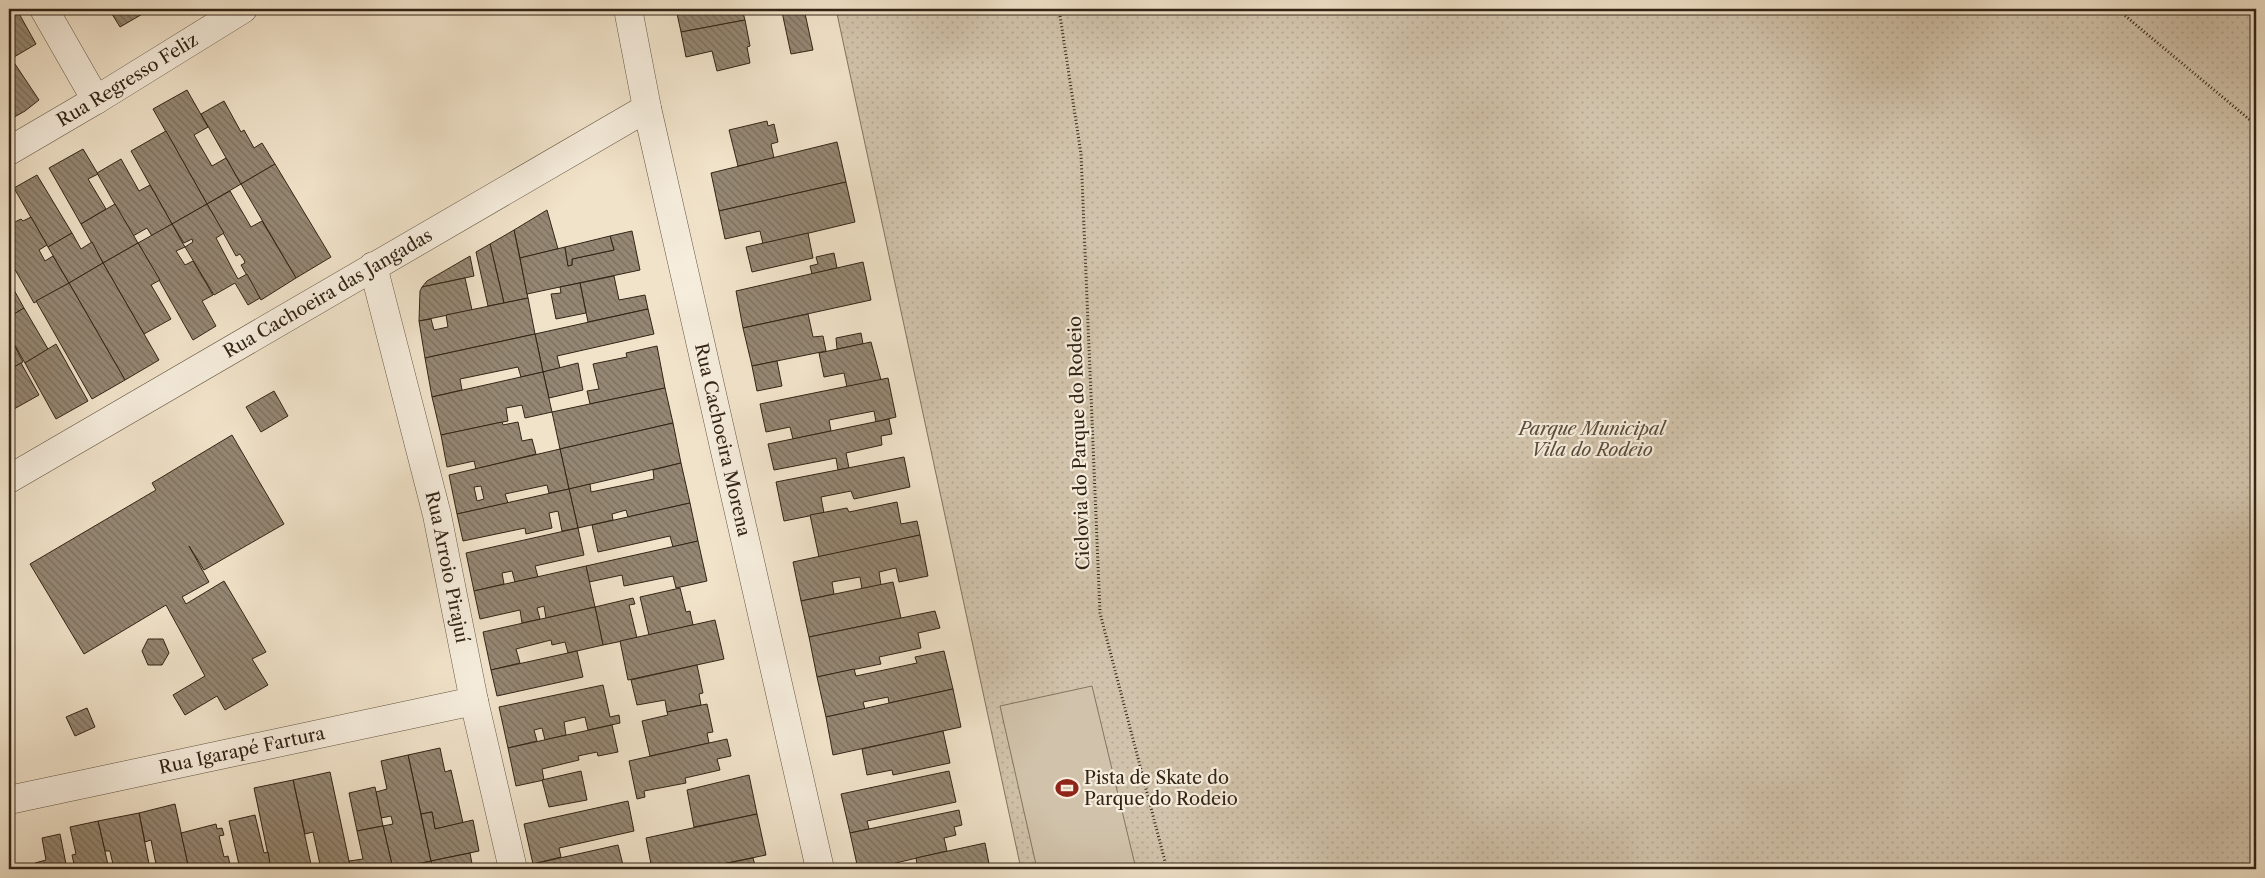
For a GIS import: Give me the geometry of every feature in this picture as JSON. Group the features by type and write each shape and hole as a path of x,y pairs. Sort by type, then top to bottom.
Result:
{"street":[{"path":"44,9 96,100"},
{"name":"Rua Regresso Feliz","path":"9,150 96,100 243,9"},
{"name":"Rua Cachoeira Morena","path":"628,9 647,108 820,869"},
{"name":"Rua Cachoeira das Jangadas","path":"9,479 647,108"},
{"name":"Rua Arroio Pirajuí","path":"373,266 437,515 474,701 513,869"},
{"name":"Rua Igarapé Fartura","path":"9,800 474,701"}],"path":[{"path":"2117,9 2256,125"},
{"name":"Ciclovia do Parque do Rodeio","path":"1060,10 1081,154 1100,613 1167,869"}],"green space":[{"name":"Parque Municipal Vila do Rodeio","path":"836,9 2256,9 2256,869 1021,869"},
{"name":"Pista de Skate do Parque do Rodeio","path":"1092,686 1136,869 1037,869 1000,706"}],"building":[{"path":"109,9 151,9 120,27"},
{"path":"676,9 742,9 745,20 681,32"},
{"path":"804,9 813,50 791,54 782,12"},
{"path":"17,10 36,44 9,60 9,14"},
{"path":"745,20 750,46 747,47 750,63 717,71 712,51 686,57 681,32"},
{"path":"11,58 39,100 9,120 9,60"},
{"path":"187,90 208,127 194,135 212,166 226,158 241,184 207,204 153,109"},
{"path":"224,101 241,132 244,130 254,148 262,143 275,164 241,184 201,114"},
{"path":"767,121 768,126 774,124 778,142 771,144 774,158 738,166 729,130"},
{"path":"166,131 207,204 172,224 131,151"},
{"path":"837,142 846,182 719,211 711,173"},
{"path":"83,149 98,174 88,179 106,209 81,224 49,168"},
{"path":"121,159 139,191 150,185 172,224 152,236 147,228 133,236 97,173"},
{"path":"275,164 331,257 296,278 241,184"},
{"path":"37,175 72,233 48,247 14,188"},
{"path":"846,182 855,222 763,244 760,231 725,239 719,211"},
{"path":"230,191 251,227 262,221 296,278 261,300 241,265 245,263 244,260 240,254 236,256 207,204"},
{"path":"115,204 138,243 103,263 81,224"},
{"path":"207,204 224,233 216,238 238,279 247,274 260,298 248,305 235,283 214,295 185,247 193,242 192,239 184,243 172,224"},
{"path":"547,210 558,249 520,258 514,230"},
{"path":"31,217 47,245 39,250 45,261 53,256 69,283 34,303 9,259 9,225 21,219 23,221"},
{"path":"172,224 185,247 176,251 185,265 193,261 213,295 202,301 216,326 193,340 138,243"},
{"path":"514,230 528,298 504,303 490,244"},
{"path":"632,231 640,270 527,294 520,258 565,247 568,266 572,265 572,259 614,250 610,236"},
{"path":"72,233 81,249 92,242 103,263 69,283 48,247"},
{"path":"808,233 813,258 752,272 746,247"},
{"path":"610,236 614,250 572,259 572,265 568,266 565,247"},
{"path":"138,243 160,280 151,285 171,319 144,334 103,263"},
{"path":"490,244 504,303 488,306 476,252"},
{"path":"834,253 837,268 812,274 810,266 818,264 816,257"},
{"path":"470,256 474,276 422,287 427,281"},
{"path":"863,262 871,300 743,328 736,291"},
{"path":"103,263 159,360 125,380 69,283"},
{"path":"614,276 619,300 645,295 648,309 588,322 580,283"},
{"path":"465,278 472,310 419,321 420,291 422,287"},
{"path":"9,281 24,308 9,317"},
{"path":"69,283 125,380 92,399 36,301"},
{"path":"580,283 586,313 556,319 551,294 561,293 560,287"},
{"path":"528,298 535,334 425,358 419,321 431,319 434,330 448,327 446,315"},
{"path":"24,308 48,349 25,363 9,335 9,317"},
{"path":"648,309 654,334 557,356 560,368 543,372 535,334"},
{"path":"808,314 813,337 823,336 826,351 752,366 743,328"},
{"path":"861,333 863,344 837,349 836,338"},
{"path":"535,334 543,372 521,377 518,367 460,379 462,390 432,397 425,358"},
{"path":"9,335 23,362 9,370"},
{"path":"871,342 881,380 847,387 844,373 824,377 819,353"},
{"path":"56,344 88,401 56,419 25,363"},
{"path":"657,346 665,388 590,404 587,391 599,389 593,364 627,357 626,353"},
{"path":"777,361 782,386 757,391 752,366"},
{"path":"21,363 39,395 14,409 9,400 9,370"},
{"path":"578,363 583,390 549,398 543,372"},
{"path":"543,372 552,412 525,418 522,405 506,408 508,421 441,435 432,397"},
{"path":"888,378 896,417 876,422 874,411 829,420 831,431 793,439 790,427 766,432 760,404"},
{"path":"665,388 673,423 560,449 552,412"},
{"path":"274,391 288,416 261,432 246,407"},
{"path":"889,419 892,434 881,436 882,445 846,453 849,468 838,470 836,458 774,470 768,444"},
{"path":"502,422 503,425 518,422 522,441 532,439 536,454 476,469 474,461 447,467 441,435"},
{"path":"673,423 681,463 569,489 560,449"},
{"path":"232,435 284,524 204,570 189,546 209,582 182,597 186,604 224,581 266,652 252,659 268,685 225,710 217,696 185,715 173,695 205,676 166,605 84,654 30,564 156,490 152,483"},
{"path":"560,449 569,489 549,493 547,485 505,494 508,503 457,514 449,475","holes":["481,486 484,499 477,501 474,487"]},
{"path":"904,457 910,487 854,499 851,491 821,497 824,513 784,521 776,482"},
{"path":"681,463 690,503 628,517 626,510 612,514 613,520 578,528 569,489 590,484 591,492 654,479 653,470"},
{"path":"569,489 578,528 562,531 558,511 549,513 552,528 526,534 525,528 463,541 457,514"},
{"path":"897,502 901,524 917,521 920,535 819,557 810,515 847,508 849,512"},
{"path":"690,503 698,541 673,547 670,536 598,552 592,525"},
{"path":"578,528 584,555 535,566 538,577 515,582 512,571 502,573 504,584 474,591 466,553"},
{"path":"920,535 928,576 899,582 896,568 879,572 881,585 862,589 860,577 832,582 834,594 801,601 793,562"},
{"path":"698,541 707,581 676,588 673,576 624,586 622,575 589,582 586,566"},
{"path":"586,566 595,607 546,618 544,606 537,608 540,619 522,623 520,610 480,619 474,591"},
{"path":"893,582 901,618 809,637 801,601"},
{"path":"680,588 686,612 690,611 693,625 649,635 640,597"},
{"path":"633,598 635,604 629,605 637,638 603,645 595,607"},
{"path":"595,607 603,645 568,653 565,642 552,645 551,640 516,649 520,663 491,670 483,632"},
{"path":"935,611 940,628 918,633 921,648 879,657 881,664 817,677 809,637"},
{"path":"715,620 724,659 628,680 620,641"},
{"path":"148,639 163,639 169,653 162,665 148,665 142,651"},
{"path":"577,651 583,677 497,696 491,670"},
{"path":"944,651 953,689 889,703 888,697 863,702 865,709 826,717 817,677 854,669 856,676 917,663 915,657"},
{"path":"697,665 703,693 699,694 701,705 667,712 665,700 637,705 631,680"},
{"path":"603,685 610,717 619,715 620,723 588,730 585,717 564,722 566,735 545,740 542,728 534,730 537,741 508,748 499,707"},
{"path":"953,689 961,727 833,755 826,717"},
{"path":"707,704 713,732 707,733 709,743 650,756 642,721 668,715 667,712"},
{"path":"87,708 95,727 75,736 66,717"},
{"path":"612,725 618,752 598,756 597,752 578,756 579,760 542,769 544,780 516,786 508,748"},
{"path":"943,731 950,763 893,775 892,770 867,775 862,749"},
{"path":"727,739 731,756 717,759 720,770 685,778 686,783 644,791 645,797 637,799 629,761"},
{"path":"440,748 445,772 451,770 463,823 435,829 432,812 421,814 408,755"},
{"path":"408,755 431,861 393,869 383,826 393,824 391,816 381,818 376,792 387,789 381,761"},
{"path":"581,771 587,800 549,807 542,780"},
{"path":"949,771 956,802 867,821 869,829 850,833 841,794"},
{"path":"330,772 351,869 321,869 313,832 305,834 293,780"},
{"path":"749,775 757,814 694,827 687,790"},
{"path":"293,780 312,869 271,869 254,788"},
{"path":"375,787 383,826 357,831 349,793"},
{"path":"628,801 634,831 559,848 561,857 533,864 524,824"},
{"path":"175,804 189,869 157,869 151,840 145,842 139,813"},
{"path":"959,810 962,825 954,827 956,835 944,838 947,851 870,869 858,869 850,833"},
{"path":"432,812 435,829 473,820 479,851 431,861 421,814"},
{"path":"139,813 150,869 114,869 110,851 105,851 98,821"},
{"path":"757,814 766,855 698,869 652,869 646,838"},
{"path":"255,815 264,853 268,852 271,869 240,869 229,821"},
{"path":"98,821 109,869 75,869 72,855 76,854 70,827"},
{"path":"216,824 217,829 222,828 224,835 219,836 224,857 228,856 231,869 189,869 181,833"},
{"path":"383,826 393,869 351,869 349,861 363,859 357,831"},
{"path":"60,834 67,869 36,869 35,863 46,860 42,838"},
{"path":"985,843 990,869 918,869 916,858"},
{"path":"618,845 624,869 534,869 533,864"},
{"path":"470,853 473,869 433,869 431,861"},
{"path":"753,858 756,869 698,869"},
{"path":"431,861 433,869 397,869"}],"place":[{"name":"Pista de Skate do Parque do Rodeio","path":"1067,788"}]}
